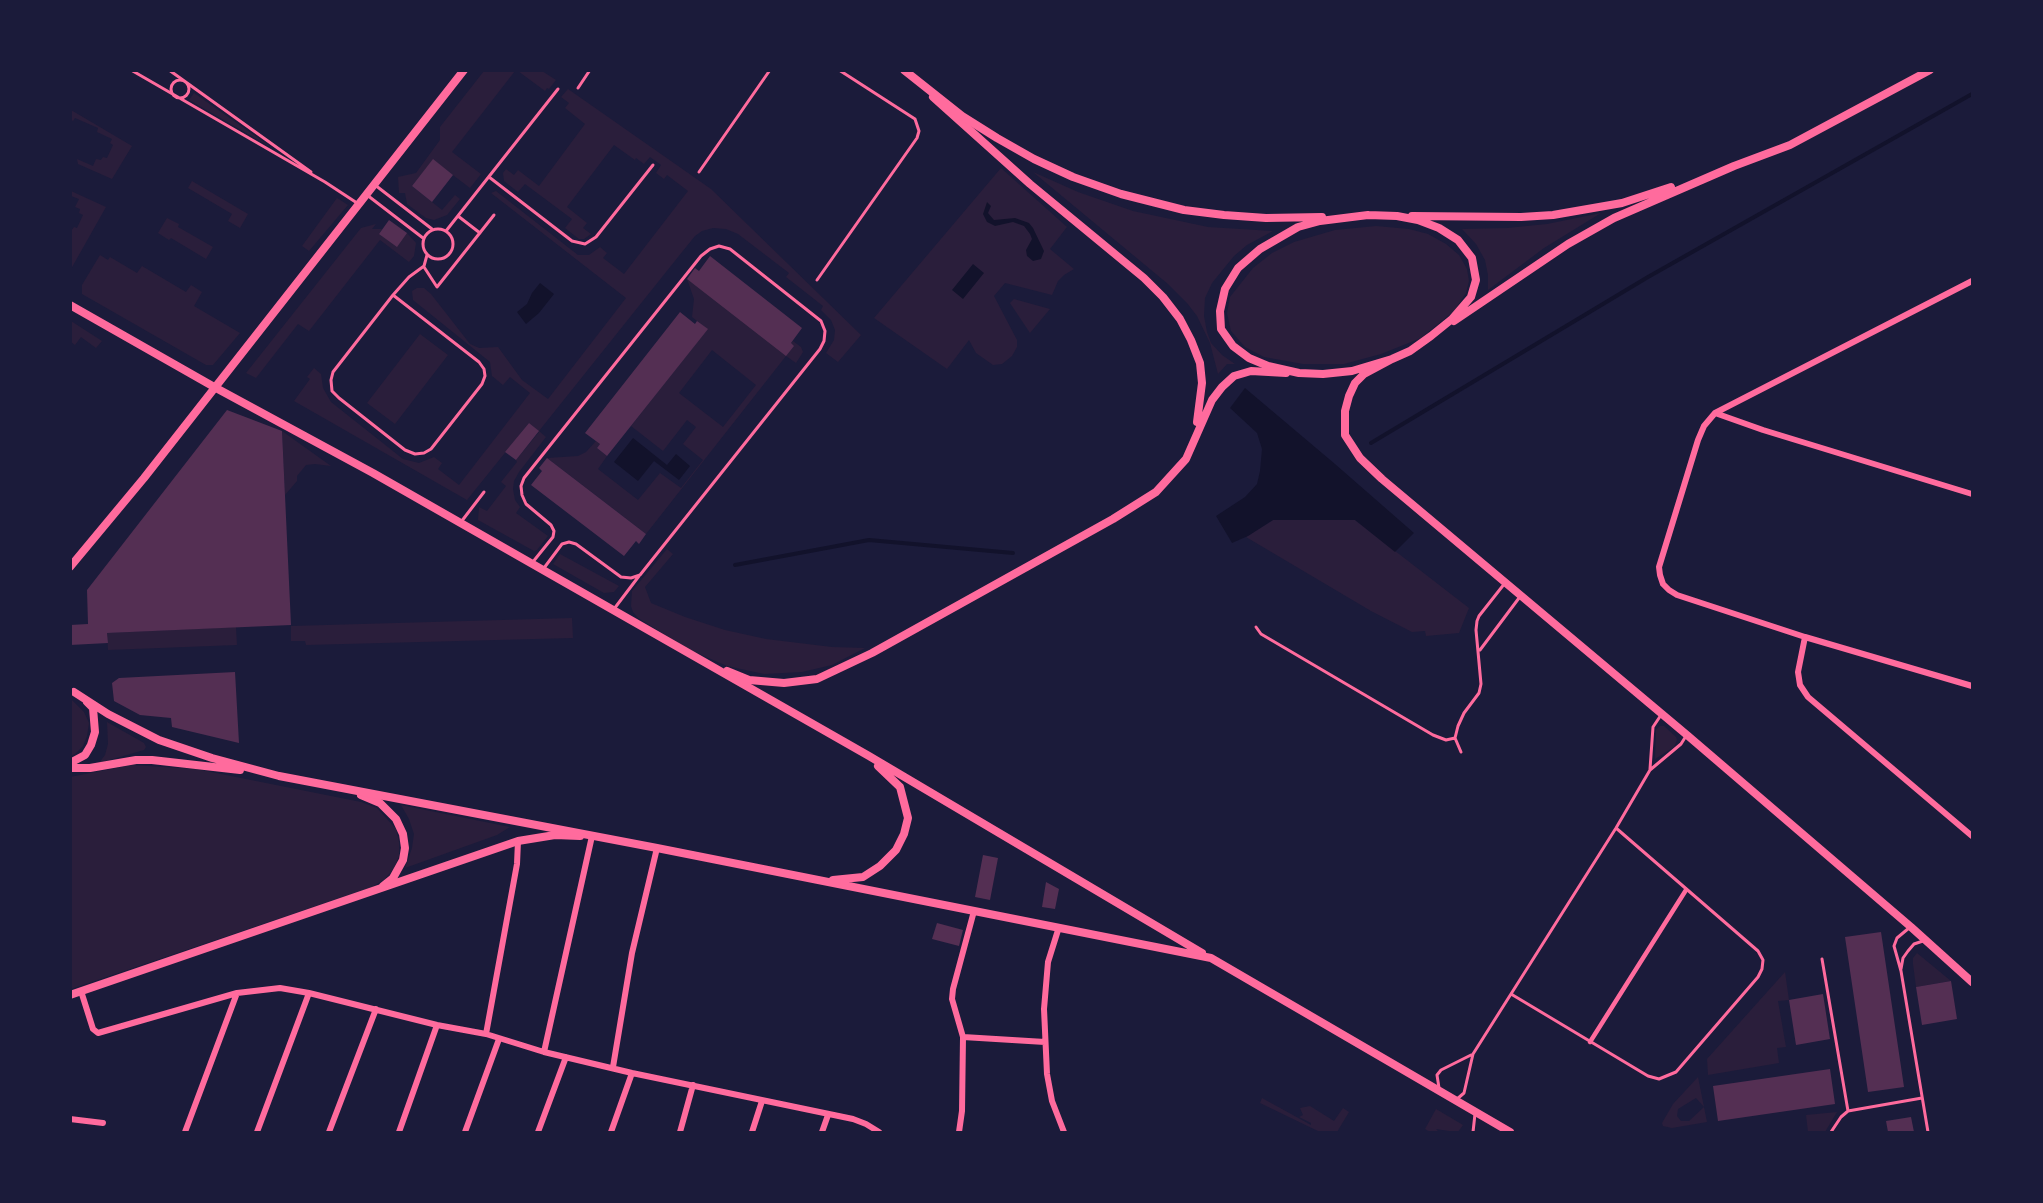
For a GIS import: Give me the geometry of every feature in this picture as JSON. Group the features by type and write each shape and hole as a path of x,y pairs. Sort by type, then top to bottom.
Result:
{"main road":[{"path":"904,70 962,116 1024,154 1073,177 1121,194 1184,210 1266,218 1521,217 1584,210 1631,200 1790,145 1930,70"},
{"path":"1734,166 1614,218 1568,244 1410,351 1364,374 1355,383 1345,411 1345,435 1360,458 1382,479 1687,735 1972,982"},
{"path":"1397,216 1439,228 1458,240 1472,258 1476,280 1471,297 1452,319 1431,336"},
{"path":"1346,217 1298,227 1260,249 1238,268 1225,289 1220,311 1221,329 1233,346 1249,358 1299,373 1352,371 1392,359"},
{"path":"70,305 216,388 374,473 869,756 1510,1132"},
{"path":"72,691 108,714 159,740 212,758 279,776 657,848 1210,958"},
{"path":"70,763 85,755 95,732 93,708 85,698 72,691"},
{"path":"823,881 862,877 880,866 896,850 904,834 908,818 900,787 869,756"},
{"path":"70,768 90,768 136,760 161,760 279,776"}],"street":[{"path":"70,567 216,388 464,70"},
{"path":"913,79 961,123 1144,278 1163,297 1180,319 1200,363 1202,384 1200,408 1193,441"},
{"path":"1972,281 1715,413 1704,426 1698,440 1659,567 1660,575 1669,590 1677,595 1805,637 1972,686"},
{"path":"695,658 749,680 784,683 817,679 873,653 1113,519 1156,492 1186,459 1212,400 1234,376 1251,370 1299,373"},
{"path":"1715,413 1972,494"},
{"path":"1805,637 1797,672 1800,685 1808,697 1972,836"},
{"path":"348,790 380,802 396,819 403,834 405,848 403,860 393,878 379,890"},
{"path":"70,995 518,841 555,835 592,836 544,1052"},
{"path":"486,1035 518,841"},
{"path":"613,1067 632,953 657,848"},
{"path":"1590,1042 1686,890"},
{"path":"959,1132 962,1111 963,1037 952,999 974,911"},
{"path":"1059,927 1048,962 1045,981 1046,1042 1047,1074 1052,1101 1064,1132"},
{"path":"81,991 93,1029 98,1033 237,993 280,988 486,1035 544,1052 632,1073 866,1124 879,1132"},
{"path":"186,1132 237,993"},
{"path":"257,1132 309,993"},
{"path":"329,1132 376,1009"},
{"path":"399,1132 437,1025"},
{"path":"963,1037 1046,1042"},
{"path":"465,1132 499,1039"},
{"path":"538,1132 566,1057"},
{"path":"611,1132 632,1073"},
{"path":"680,1132 693,1085"},
{"path":"752,1132 762,1101"},
{"path":"822,1132 828,1115"},
{"path":"70,1119 103,1123"}],"lane":[{"path":"131,70 174,97 325,182"},
{"path":"169,70 360,205"},
{"path":"578,88 590,70"},
{"path":"699,172 770,70"},
{"path":"817,280 917,138 919,131 915,119 839,70"},
{"path":"179,80 186,82 189,86 188,95 180,99 174,97 171,92 174,83 179,80"},
{"path":"446,231 558,89"},
{"path":"489,177 572,241 585,244 596,237 653,165"},
{"path":"375,185 432,229"},
{"path":"367,195 423,238"},
{"path":"424,266 437,287 494,215"},
{"path":"458,216 480,233"},
{"path":"432,229 446,231 453,239 452,250 450,254 436,260 427,255 422,246 423,238 432,229"},
{"path":"531,564 537,559 554,531 551,525 526,504 520,486 524,478 690,268 710,249 719,246 729,249 820,321 825,331 824,341 612,611"},
{"path":"393,295 479,362 484,369 485,376 482,384 431,449 424,453 415,454 405,450 339,398 332,391 331,380 333,372 393,295 409,277 424,266 427,255"},
{"path":"460,523 484,492"},
{"path":"544,572 545,565 562,544 569,542 576,544 621,577 631,578 640,575"},
{"path":"1461,752 1455,738 1458,726 1464,713 1479,693 1481,684 1476,630 1479,616 1507,582"},
{"path":"1479,651 1494,628 1522,595"},
{"path":"1256,627 1261,634 1433,735 1446,740 1455,738"},
{"path":"1650,770 1653,727 1662,714"},
{"path":"1452,1099 1462,1097 1464,1094 1473,1054 1616,828 1650,770 1681,744 1687,735"},
{"path":"1511,994 1648,1076 1659,1078 1668,1077 1676,1072 1758,977 1763,960 1758,951 1616,828"},
{"path":"1911,927 1902,932 1894,946 1901,971 1928,1132"},
{"path":"1901,971 1903,958 1908,951 1914,944 1926,940"},
{"path":"1822,958 1848,1111"},
{"path":"1440,1092 1437,1075 1441,1070 1473,1054"},
{"path":"1831,1132 1848,1111 1923,1098"},
{"path":"1474,1132 1475,1112"}],"shaded area":[{"path":"484,71 515,71 452,152 481,174 470,188 433,160 412,186 442,210 455,195 460,199 447,215 434,220 426,218 407,204 405,193 399,193 398,177 416,173 440,140 440,127"},
{"path":"518,71 542,71 556,80 545,91"},
{"path":"568,89 711,189 861,335 838,362 826,353 834,340 835,330 831,320 821,310 823,306 786,277 789,273 738,234 726,229 713,228 702,231 695,236 539,431 546,437 519,472 513,489 515,500 520,507 516,513 548,536 534,551 478,520 479,507 487,511 506,486 501,482 539,432 529,423 467,500 294,401 310,379 307,377 314,368 321,374 323,388 331,402 403,459 419,463 434,457 442,463 438,469 459,485 530,393 510,377 503,385 492,376 490,362 413,300 412,291 417,288 424,288 431,294 470,344 479,348 498,347 522,380 548,399 626,298 491,193 496,191 578,255 589,255 600,247 607,253 603,258 624,274 688,191 667,175 664,179 656,173 661,165 650,157 644,164 614,145 567,207 587,223 583,228 591,234 584,239 579,239 565,228 572,219 525,184 518,192 504,181 503,173 506,169 514,175 518,170 539,186 585,124 565,108 569,103 561,97"},
{"path":"194,93 274,149 189,100"},
{"path":"71,110 132,146 112,179 78,164 77,159 93,166 96,159 107,158 113,145 110,143 112,139 97,132 98,128 75,118 71,120"},
{"path":"1001,168 1067,227 1050,249 1074,269 1058,281 1052,295 1005,283 994,296 1017,340 1017,347 1012,356 1002,364 993,365 976,353 969,340 947,369 874,318"},
{"path":"1033,172 1078,192 1133,211 1208,227 1273,231 1247,245 1234,256 1212,283 1205,298 1204,316 1211,343 1235,364 1227,364 1218,374 1210,343 1197,316 1187,303 1168,284"},
{"path":"192,181 248,214 240,228 228,221 232,214 188,188"},
{"path":"71,191 106,207 71,269 71,231 74,227 77,228 83,215 79,213 80,209 75,207 79,199 71,196"},
{"path":"337,198 348,205 309,251 302,246"},
{"path":"987,202 991,206 988,213 994,220 1015,218 1029,223 1044,251 1041,259 1033,261 1027,256 1026,250 1032,239 1024,226 1013,222 995,226 987,222 983,214"},
{"path":"1601,213 1544,248 1488,290 1485,260 1476,244 1462,229 1547,224"},
{"path":"167,218 213,247 206,259 158,233"},
{"path":"376,224 372,229 382,229 379,234 407,233 416,243 414,256 409,262 380,240 309,331 298,324 256,378 246,373 361,228"},
{"path":"1376,226 1409,229 1428,234 1446,244 1459,255 1467,269 1469,281 1466,293 1454,311 1421,338 1381,354 1344,364 1303,364 1264,357 1245,347 1231,331 1227,313 1230,297 1253,268 1272,253 1294,242 1335,230"},
{"path":"100,255 108,260 110,257 137,273 142,266 186,292 191,285 202,292 194,306 240,333 213,365 206,365 82,294 82,285"},
{"path":"973,264 984,273 963,299 952,290"},
{"path":"687,279 791,343 793,341 801,347 803,352 796,363 786,356 646,534 547,458 578,456 586,452 596,441 600,444 597,448 607,456 598,469 638,500 660,473 681,488 703,460 683,444 696,427 687,420 663,451 631,426 707,329 692,317 694,299","holes":["712,350 756,385 723,427 679,393"]},
{"path":"540,283 554,294 539,313 526,324 517,312 527,304"},
{"path":"1014,299 1050,309 1030,333 1010,303"},
{"path":"71,321 102,341 96,348 81,337 75,345 71,342"},
{"path":"420,334 448,355 395,424 367,403"},
{"path":"1245,388 1414,533 1395,552 1355,520 1273,520 1232,543 1216,516 1245,497 1257,484 1262,449 1257,433 1230,408"},
{"path":"282,431 331,466 306,465 297,476 297,481 285,495"},
{"path":"633,438 667,465 676,454 690,466 679,480 654,461 638,481 614,462"},
{"path":"1273,520 1355,520 1469,608 1459,633 1426,636 1425,631 1412,632 1371,611 1246,537"},
{"path":"667,549 673,554 645,587 651,603 725,630 766,639 832,647 865,648 832,665 802,672 764,674 727,666 690,650 638,618 631,606 632,591"},
{"path":"560,554 619,586 614,592 604,593 553,564"},
{"path":"572,618 573,638 306,645 305,641 291,641 291,626"},
{"path":"236,627 237,645 108,650 107,633"},
{"path":"71,699 84,712 89,723 83,746 71,756"},
{"path":"107,722 144,743 146,747 144,750 99,763 105,755 108,744"},
{"path":"1664,726 1677,740 1674,747 1655,759 1656,730"},
{"path":"132,765 196,769 361,802 377,808 396,829 399,856 394,868 385,879 372,887 71,989 70,777"},
{"path":"401,805 510,827 497,835 405,868 414,834"},
{"path":"1917,953 1951,981 1916,987 1913,958"},
{"path":"1785,972 1789,1000 1778,1001 1786,1047 1777,1048 1779,1063 1708,1075 1707,1059"},
{"path":"1698,1077 1704,1107 1707,1122 1672,1128 1663,1126 1662,1123 1673,1104","holes":["1696,1098 1704,1107 1689,1121 1681,1121 1677,1116 1678,1109"]},
{"path":"1262,1098 1311,1125 1299,1117 1303,1115 1300,1108 1310,1106 1334,1121 1343,1108 1349,1112 1337,1132 1320,1132 1260,1103"},
{"path":"1436,1109 1463,1125 1458,1132 1436,1129 1439,1132 1430,1132 1425,1129"},
{"path":"1837,1112 1825,1132 1808,1132 1806,1115"}],"building":[{"path":"433,159 453,175 432,202 412,186"},
{"path":"389,220 407,233 397,247 379,234"},
{"path":"710,256 802,328 791,343 794,346 786,356 687,279 695,268 699,271"},
{"path":"680,312 695,324 697,321 708,329 607,456 597,448 600,444 585,433"},
{"path":"227,410 282,431 291,625 107,633 108,643 70,645 70,625 88,624 87,590"},
{"path":"529,423 539,431 516,460 505,452"},
{"path":"547,458 646,534 639,544 636,541 624,556 531,485 542,471 539,468"},
{"path":"235,672 239,743 172,727 171,718 140,715 114,701 112,683 119,678"},
{"path":"983,855 998,858 990,900 975,897"},
{"path":"1046,882 1059,889 1055,909 1042,907"},
{"path":"937,923 963,930 959,946 932,939"},
{"path":"1881,932 1904,1087 1868,1092 1845,937"},
{"path":"1951,981 1957,1019 1922,1025 1916,987"},
{"path":"1823,994 1830,1039 1796,1045 1789,1000"},
{"path":"1830,1069 1835,1104 1718,1121 1713,1086"},
{"path":"1911,1117 1914,1132 1888,1132 1886,1121"}],"waterway":[{"path":"1371,443 1648,277 1972,94"},
{"path":"735,565 869,540 1013,553"}]}
